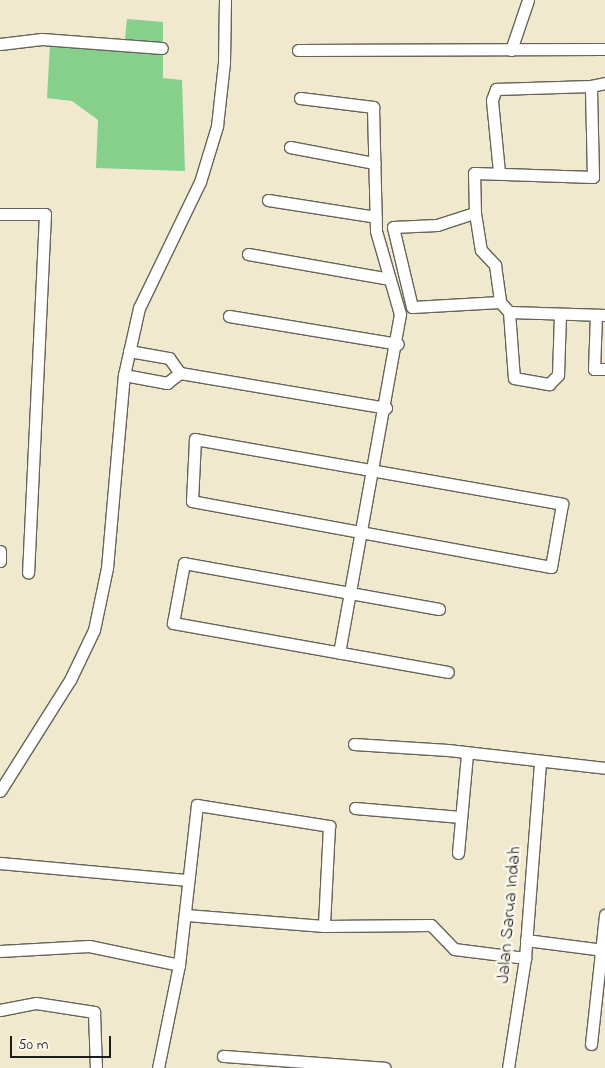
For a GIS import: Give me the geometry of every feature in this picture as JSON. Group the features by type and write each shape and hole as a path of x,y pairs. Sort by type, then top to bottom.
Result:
{"street":[{"path":"0,791 70,680 94,630 107,568 124,375 139,308 200,182 217,126 224,63 225,0"},
{"path":"511,50 528,0"},
{"path":"0,44 42,39 162,48"},
{"path":"298,50 605,49"},
{"path":"499,172 492,100 496,89 590,86 605,83"},
{"path":"560,314 558,376 550,384 514,378 510,312 500,302 495,265 481,250 475,213 472,174 499,172 594,177 590,86"},
{"path":"300,98 372,107 376,217 400,314 398,344 339,653"},
{"path":"290,148 374,163"},
{"path":"268,200 376,217"},
{"path":"475,213 437,225 393,227 412,307 500,302"},
{"path":"0,214 44,214 28,573"},
{"path":"248,254 390,279"},
{"path":"510,312 601,315 594,369 605,369"},
{"path":"229,316 398,344"},
{"path":"129,351 169,358 180,373 386,408"},
{"path":"124,375 167,384 180,373"},
{"path":"195,439 374,471 562,504 551,568 192,501 195,439"},
{"path":"0,551 0,561"},
{"path":"439,609 184,563 174,623 448,672"},
{"path":"354,744 468,754 540,764 605,768"},
{"path":"458,853 468,754"},
{"name":"Jalan Sarua Indah","path":"508,1068 525,958 540,764"},
{"path":"158,1068 179,965 197,806 326,825 330,829 324,926"},
{"path":"355,808 461,817"},
{"path":"0,863 188,880"},
{"path":"186,915 324,926 431,925 454,949 525,958"},
{"path":"590,1044 603,950 605,915"},
{"path":"526,940 603,950"},
{"path":"0,951 89,946 179,965"},
{"path":"0,1010 36,1003 94,1012 96,1068"},
{"path":"223,1056 385,1068"}],"green space":[{"path":"127,19 163,22 163,78 182,80 185,171 96,168 98,120 72,101 47,98 50,44 124,48"}]}
